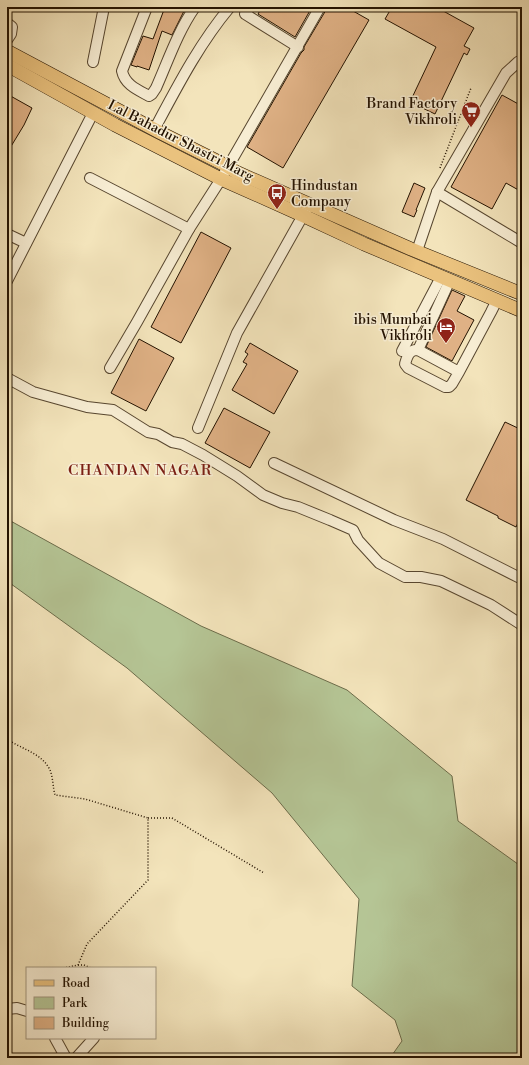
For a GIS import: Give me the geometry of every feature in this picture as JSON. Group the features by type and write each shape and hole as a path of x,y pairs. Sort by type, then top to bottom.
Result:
{"main road":[{"name":"Lal Bahadur Shastri Marg","path":"7,50 154,130 227,166 364,244 522,311"},
{"name":"Lal Bahadur Shastri Marg","path":"7,65 93,113 220,178 417,251 522,294"},
{"path":"451,281 468,272"}],"street":[{"path":"93,62 104,7"},
{"path":"147,7 122,71 123,76 129,85 149,96 156,88 177,40 195,7"},
{"path":"250,7 245,14 298,47"},
{"path":"110,368 189,229 298,47 320,7"},
{"path":"154,130 174,92 206,38 227,8"},
{"path":"7,23 12,27 11,34 7,40"},
{"path":"417,251 437,192 506,73 518,62 522,65"},
{"path":"7,281 93,113"},
{"path":"90,178 189,229"},
{"path":"437,192 522,243"},
{"path":"198,428 238,333 306,210"},
{"path":"7,234 26,243"},
{"path":"418,350 451,281"},
{"path":"402,351 451,281"},
{"path":"459,372 418,350 411,351 405,364 408,368 445,387 449,387 459,372 497,300"},
{"path":"7,378 33,392 87,407 113,410 148,432 158,434 172,442 182,444 203,455 237,476 263,495 282,503 298,507 352,530 358,540 379,563 405,577 421,577 441,581 491,605 522,625"},
{"path":"274,463 394,520 443,539 522,579"},
{"path":"7,1008 17,1008 26,1011"},
{"path":"56,1039 66,1058"},
{"path":"76,1058 93,1039"}],"path":[{"path":"7,739 15,745 42,758 50,771 54,795 85,799 148,818 172,818 264,873"},
{"path":"78,965 87,944 148,880 148,818"},
{"path":"69,967 78,965 89,967"}],"green space":[{"path":"7,519 201,626 347,690 452,776 458,821 522,867 522,1058 390,1058 402,1041 395,1020 352,986 359,899 272,793 127,668 7,581"}],"building":[{"path":"165,7 186,7 172,35 162,31 149,70 131,65 143,36 153,39"},
{"path":"262,7 312,7 295,37 258,14"},
{"path":"326,7 346,7 369,20 283,168 247,147 304,50 304,47 326,10"},
{"path":"392,7 436,7 474,28 464,46 470,49 467,55 464,53 435,114 410,102 436,47 385,19"},
{"path":"7,94 32,108 24,125 7,153"},
{"path":"502,95 522,106 522,192 506,183 492,209 451,187"},
{"path":"414,183 425,188 414,217 402,212"},
{"path":"201,232 231,248 181,343 151,327"},
{"path":"452,290 465,296 457,311 474,320 452,361 426,347"},
{"path":"139,339 174,358 146,411 111,393"},
{"path":"250,343 298,371 274,414 232,390 247,364 243,362 248,354 245,352"},
{"path":"224,408 270,432 250,468 205,443"},
{"path":"505,422 522,430 522,515 516,527 466,500"}],"place":[{"name":"Brand Factory Vikhroli","path":"471,128"},
{"name":"Hindustan Company","path":"277,210"},
{"name":"ibis Mumbai Vikhroli","path":"446,344"}],"district":[{"name":"CHANDAN NAGAR","path":"140,470"}]}
